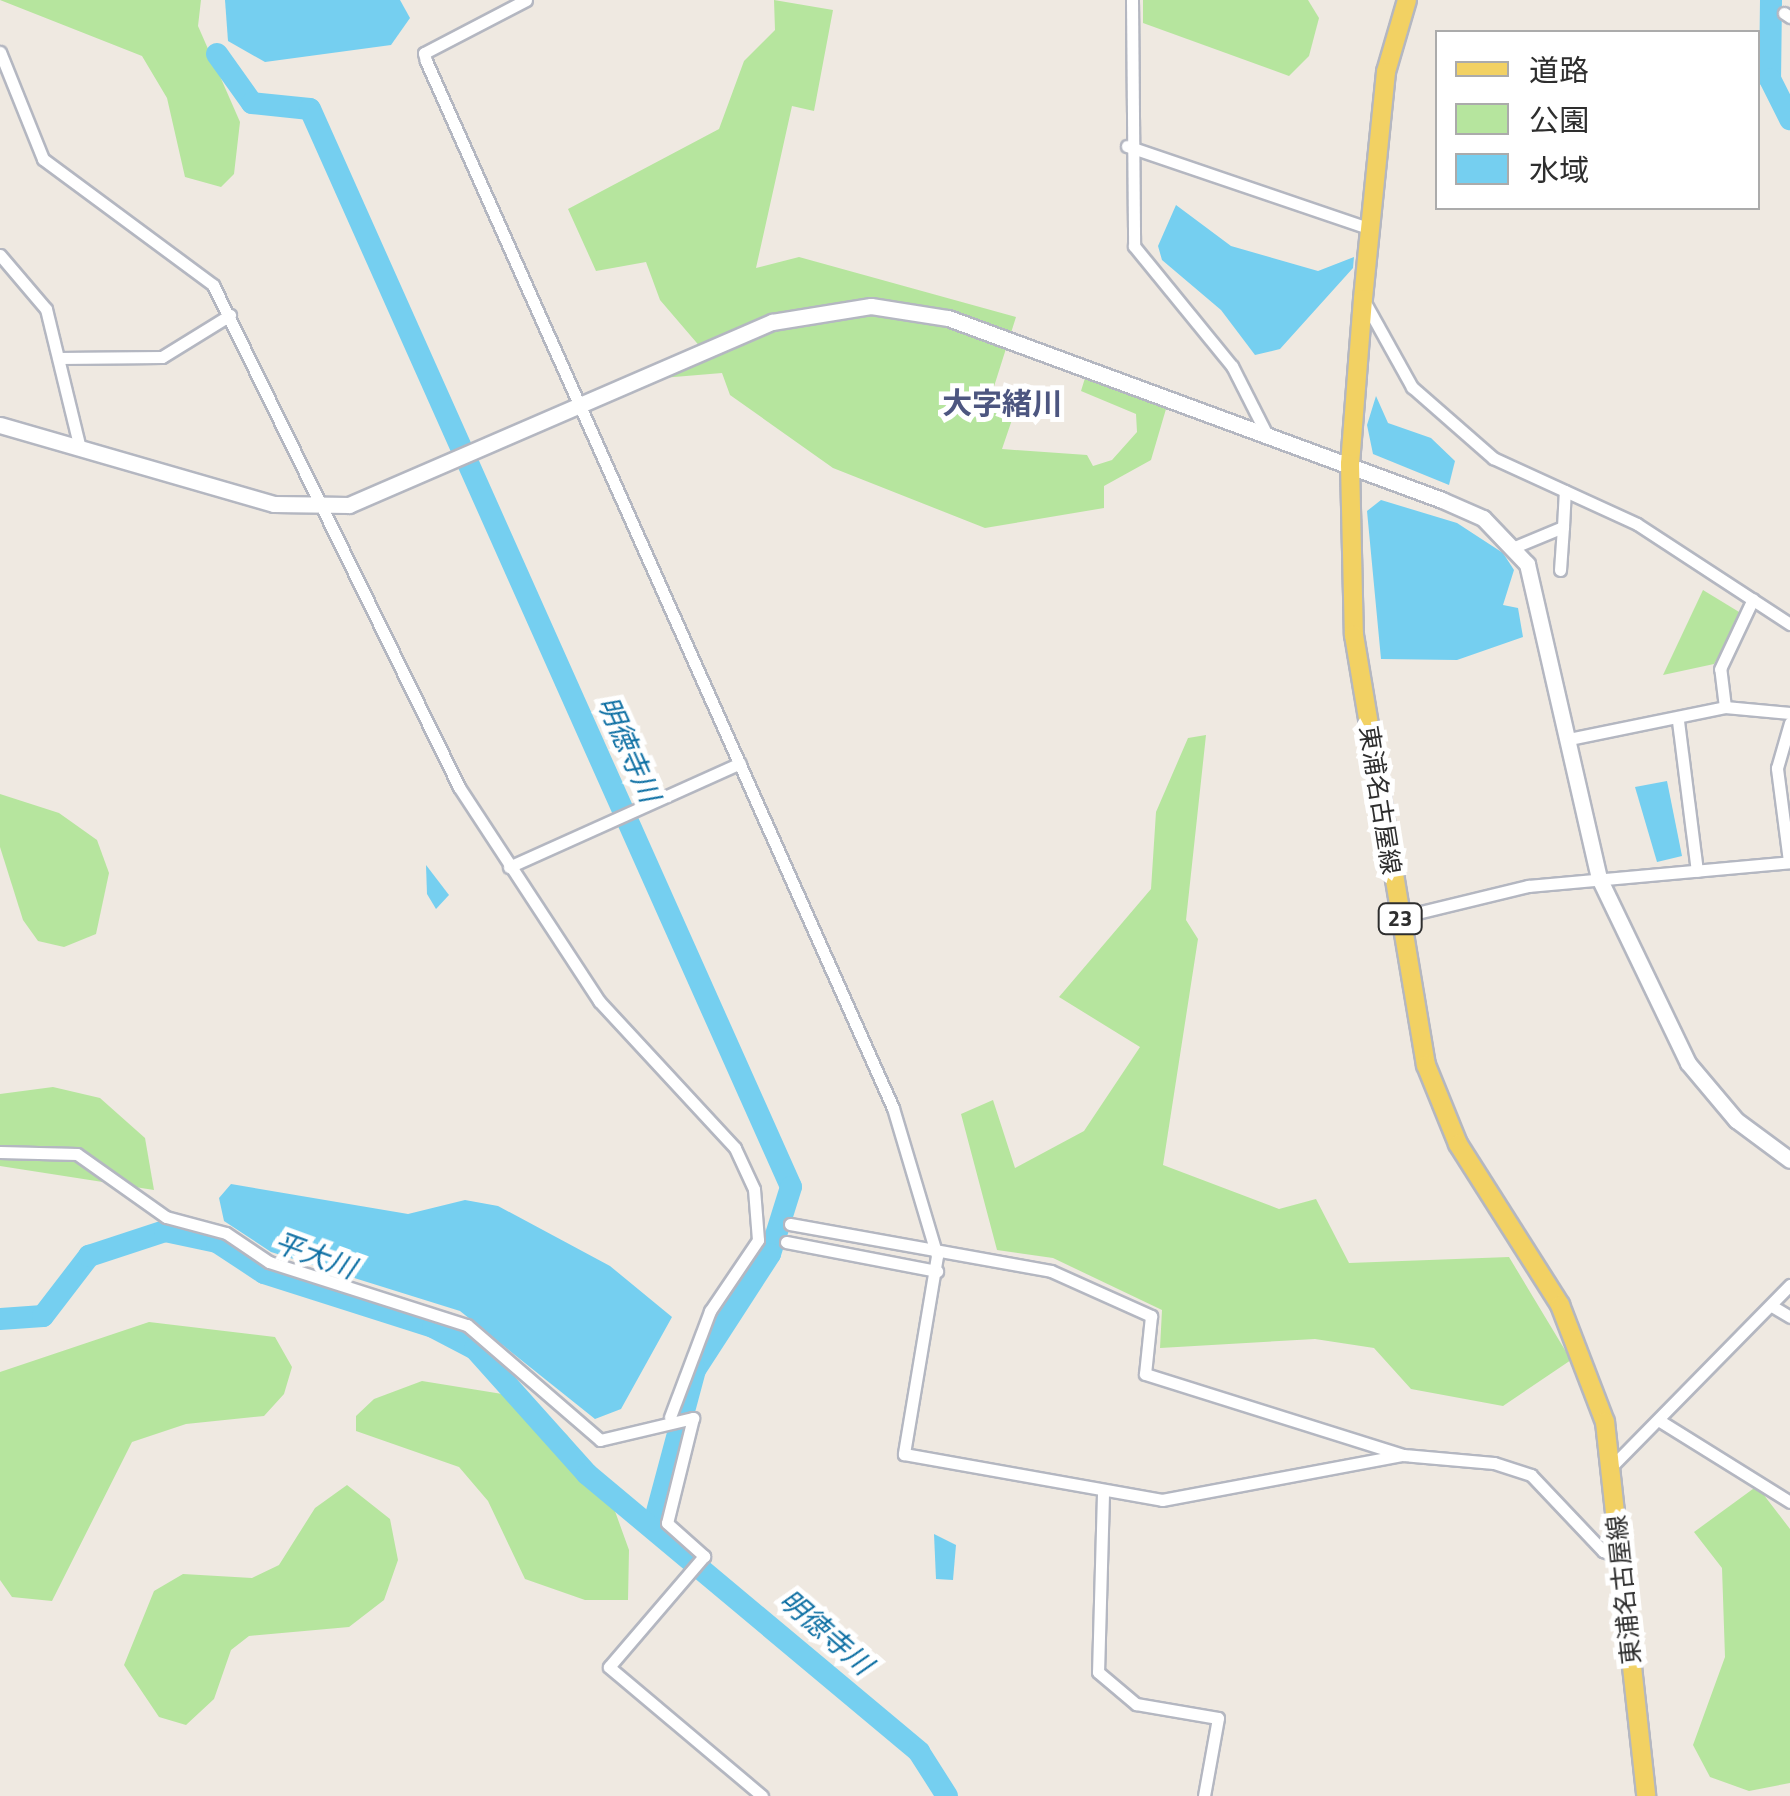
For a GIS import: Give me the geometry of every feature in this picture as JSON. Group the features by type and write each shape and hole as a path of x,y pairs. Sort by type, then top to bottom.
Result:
{"main road":[{"name":"東浦名古屋線","path":"1407,0 1386,72 1363,300 1350,464 1354,634 1400,917 1442,1112 1583,1350 1612,1466 1646,1796"}],"street":[{"path":"526,0 424,53 893,1108 937,1256 904,1454 1103,1494 1194,1499 1403,1455"},
{"path":"1132,0 1128,214 1141,264 1232,366 1268,438"},
{"path":"0,52 43,158 194,267 230,314 450,770 599,1001 735,1148 754,1189 758,1240 710,1311 670,1417"},
{"path":"1128,146 1371,229"},
{"path":"0,255 46,310 80,448"},
{"path":"1363,300 1437,412 1493,458 1636,524 1790,624"},
{"path":"0,425 274,504 324,508 381,496 772,322 870,306 948,318 1466,509 1518,546 1538,596 1599,878 1688,1063 1736,1120 1790,1160"},
{"path":"59,358 162,357 230,314"},
{"path":"1560,570 1566,491"},
{"path":"1518,546 1563,527"},
{"path":"1725,707 1720,669 1753,599"},
{"path":"1569,739 1678,721 1725,707 1790,713"},
{"path":"1678,721 1697,871"},
{"path":"1400,917 1599,878 1790,862 1778,761 1790,723"},
{"path":"509,866 740,763"},
{"path":"0,1152 77,1154 166,1218 226,1233 269,1262 448,1316 600,1440 670,1417 692,1418 667,1522 704,1556 610,1667 762,1796"},
{"path":"790,1224 937,1256 1051,1271 1150,1316 1142,1364 1150,1376 1403,1455 1521,1469 1622,1558"},
{"path":"786,1242 937,1271"},
{"path":"1612,1466 1790,1285"},
{"path":"1772,1306 1790,1317"},
{"path":"1660,1421 1790,1502"},
{"path":"1103,1494 1098,1672 1136,1704 1218,1718 1204,1796"}],"green space":[{"path":"0,0 201,0 198,26 240,122 234,174 221,187 185,177 167,98 142,56"},
{"path":"774,0 833,10 814,111 792,106 756,268 799,257 1016,317 991,396 1016,408 1002,449 1087,455 1093,466 1112,460 1137,432 1136,414 1081,391 1085,378 1166,409 1151,460 1104,486 1104,508 985,528 833,468 730,395 722,373 650,379 702,349 660,300 646,262 596,271 568,209 719,129 744,61 775,30"},
{"path":"1143,0 1308,0 1319,18 1309,56 1289,76 1143,23"},
{"path":"1703,590 1744,615 1714,664 1663,675"},
{"path":"1206,735 1186,920 1198,939 1163,1165 1279,1209 1316,1199 1349,1263 1509,1257 1571,1360 1503,1406 1411,1389 1374,1348 1315,1339 1160,1348 1162,1310 1053,1258 997,1250 961,1114 993,1100 1015,1168 1084,1131 1140,1047 1059,997 1151,889 1156,812 1188,738"},
{"path":"0,794 59,813 97,840 109,873 96,934 64,947 38,941 23,920 0,847"},
{"path":"53,1087 100,1098 145,1138 154,1190 0,1166 0,1094"},
{"path":"149,1322 275,1337 292,1367 284,1394 264,1416 186,1424 132,1442 52,1601 12,1597 0,1580 0,1372"},
{"path":"422,1381 520,1397 567,1435 607,1489 629,1550 628,1600 585,1600 525,1579 488,1501 459,1467 356,1431 356,1416 374,1399"},
{"path":"347,1485 390,1519 398,1560 384,1600 349,1627 249,1636 231,1650 214,1699 186,1725 159,1717 124,1665 154,1591 183,1574 252,1578 279,1565 315,1508"},
{"path":"1757,1486 1790,1529 1790,1783 1749,1791 1710,1777 1693,1745 1725,1657 1722,1568 1694,1532"}],"water":[{"path":"225,0 400,0 410,18 391,45 265,62 228,41"},
{"path":"1176,205 1231,246 1318,271 1354,257 1353,268 1280,349 1255,355 1221,310 1162,260 1158,246"},
{"path":"1376,396 1388,423 1431,438 1455,461 1449,485 1373,454 1367,425"},
{"path":"1381,500 1457,523 1503,553 1514,570 1503,605 1518,608 1523,637 1457,660 1381,659 1367,511"},
{"path":"1667,781 1682,856 1657,862 1635,787"},
{"path":"426,865 449,895 436,909 427,894"},
{"path":"231,1184 408,1214 465,1200 498,1206 610,1266 672,1317 621,1409 595,1419 460,1311 271,1252 224,1221 219,1198"},
{"path":"934,1534 956,1545 953,1580 936,1579"}],"waterway":[{"path":"1771,0 1770,79 1790,119"},
{"name":"明徳寺川","path":"217,54 252,103 310,109 791,1187 770,1254 695,1370 654,1523"},
{"name":"平大川","path":"0,1319 43,1316 89,1256 165,1231 217,1242 264,1273 433,1327 475,1349 587,1474 919,1752 947,1796"}],"district":[{"name":"大字緒川","path":"1002,403"}]}
